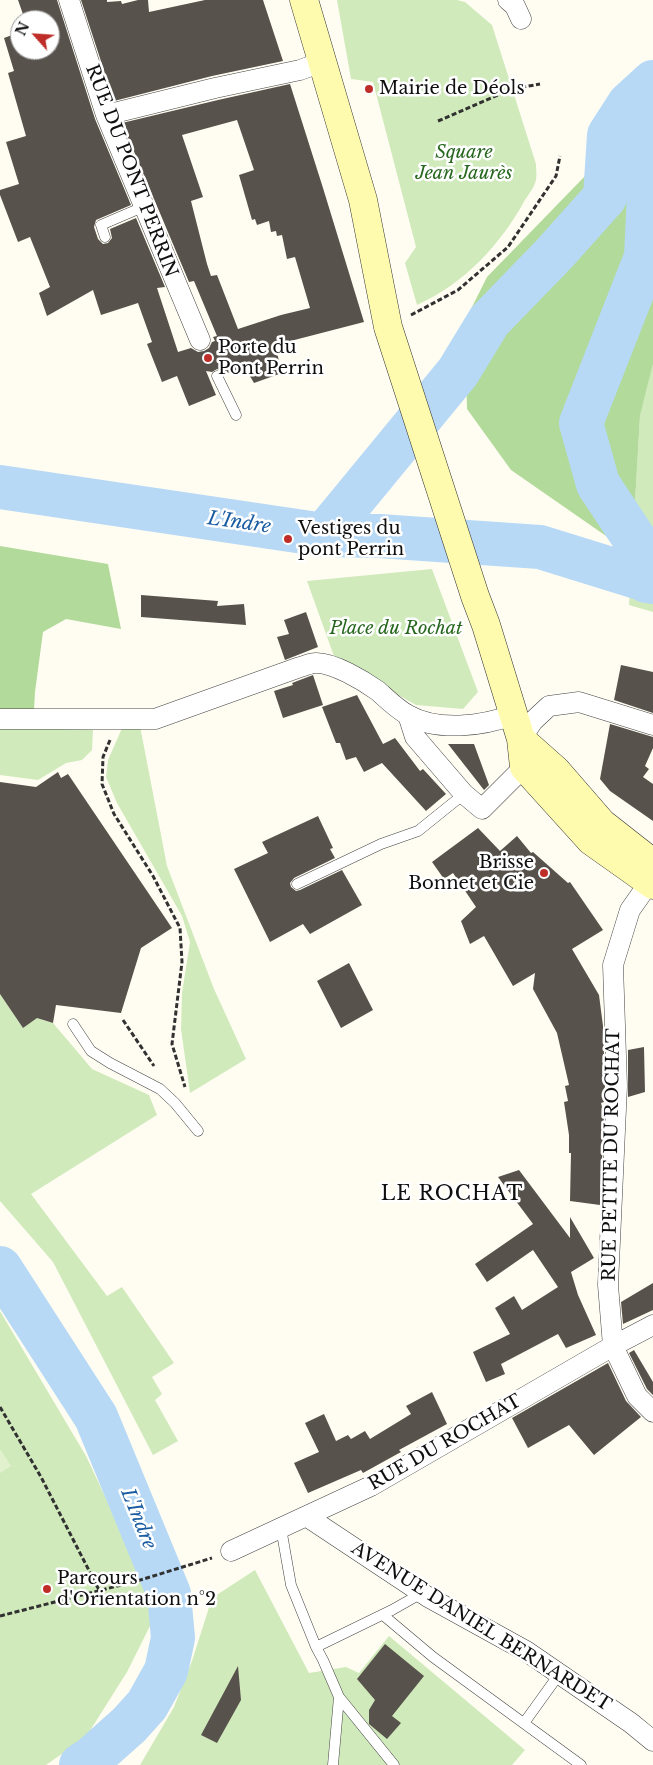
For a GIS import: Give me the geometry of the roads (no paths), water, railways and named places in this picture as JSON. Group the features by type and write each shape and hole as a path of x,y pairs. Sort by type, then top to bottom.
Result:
{"main road":[{"path":"304,0 363,200 388,327 486,626 517,727 524,767 591,841 652,877"},
{"path":"517,727 652,877"}],"street":[{"name":"RUE DU PONT PERRIN","path":"69,0 106,115 201,343"},
{"path":"508,0 514,6 521,19"},
{"path":"106,115 215,88 300,70 322,62"},
{"path":"0,719 154,719 315,663 327,664 366,683 408,715 445,726 492,722 517,727 533,721 549,706 579,702 653,725"},
{"path":"408,715 415,737 464,794 482,809 524,767"},
{"name":"RUE PETITE DU ROCHAT","path":"613,1346 608,1285 617,1086 614,965 630,910 652,877"},
{"name":"RUE DU ROCHAT","path":"231,1551 252,1543 371,1486 613,1346 653,1325"},
{"path":"613,1346 637,1396 653,1412"},
{"name":"AVENUE DANIEL BERNARDET","path":"306,1516 422,1593 526,1651 560,1673 632,1723 653,1741"}],"lane":[{"path":"105,237 101,225 143,207"},
{"path":"217,376 236,415"},
{"path":"297,884 381,844 418,831 464,794"},
{"path":"74,1024 91,1051 160,1089 198,1131"},
{"path":"281,1528 292,1585 316,1647 339,1697 394,1765"},
{"path":"316,1647 383,1615 422,1593"},
{"path":"383,1615 433,1657 581,1765"},
{"path":"524,1723 560,1673"},
{"path":"333,1765 339,1697"}],"waterway":[{"path":"324,535 458,372 489,321 554,254 605,197 609,135 629,104 653,82"},
{"path":"629,104 650,172 646,257 581,423 598,484 649,561 646,581"},
{"path":"647,237 653,239"},
{"name":"L'Indre","path":"0,487 324,535 379,536 540,547 653,582"},
{"name":"L'Indre","path":"0,1268 96,1417 169,1594 173,1638 166,1671 147,1705 129,1725 92,1758 81,1765"}],"place":[{"name":"Mairie de Déols","path":"369,89"},
{"name":"Porte du Pont Perrin","path":"208,358"},
{"name":"Vestiges du pont Perrin","path":"288,539"},
{"name":"Brisse Bonnet et Cie","path":"544,873"},
{"name":"Parcours d'Orientation n°2","path":"47,1589"}],"district":[{"name":"LE ROCHAT","path":"452,1194"}],"park label":[{"name":"Square Jean Jaurès","path":"464,163"},
{"name":"Place du Rochat","path":"396,629"}]}
